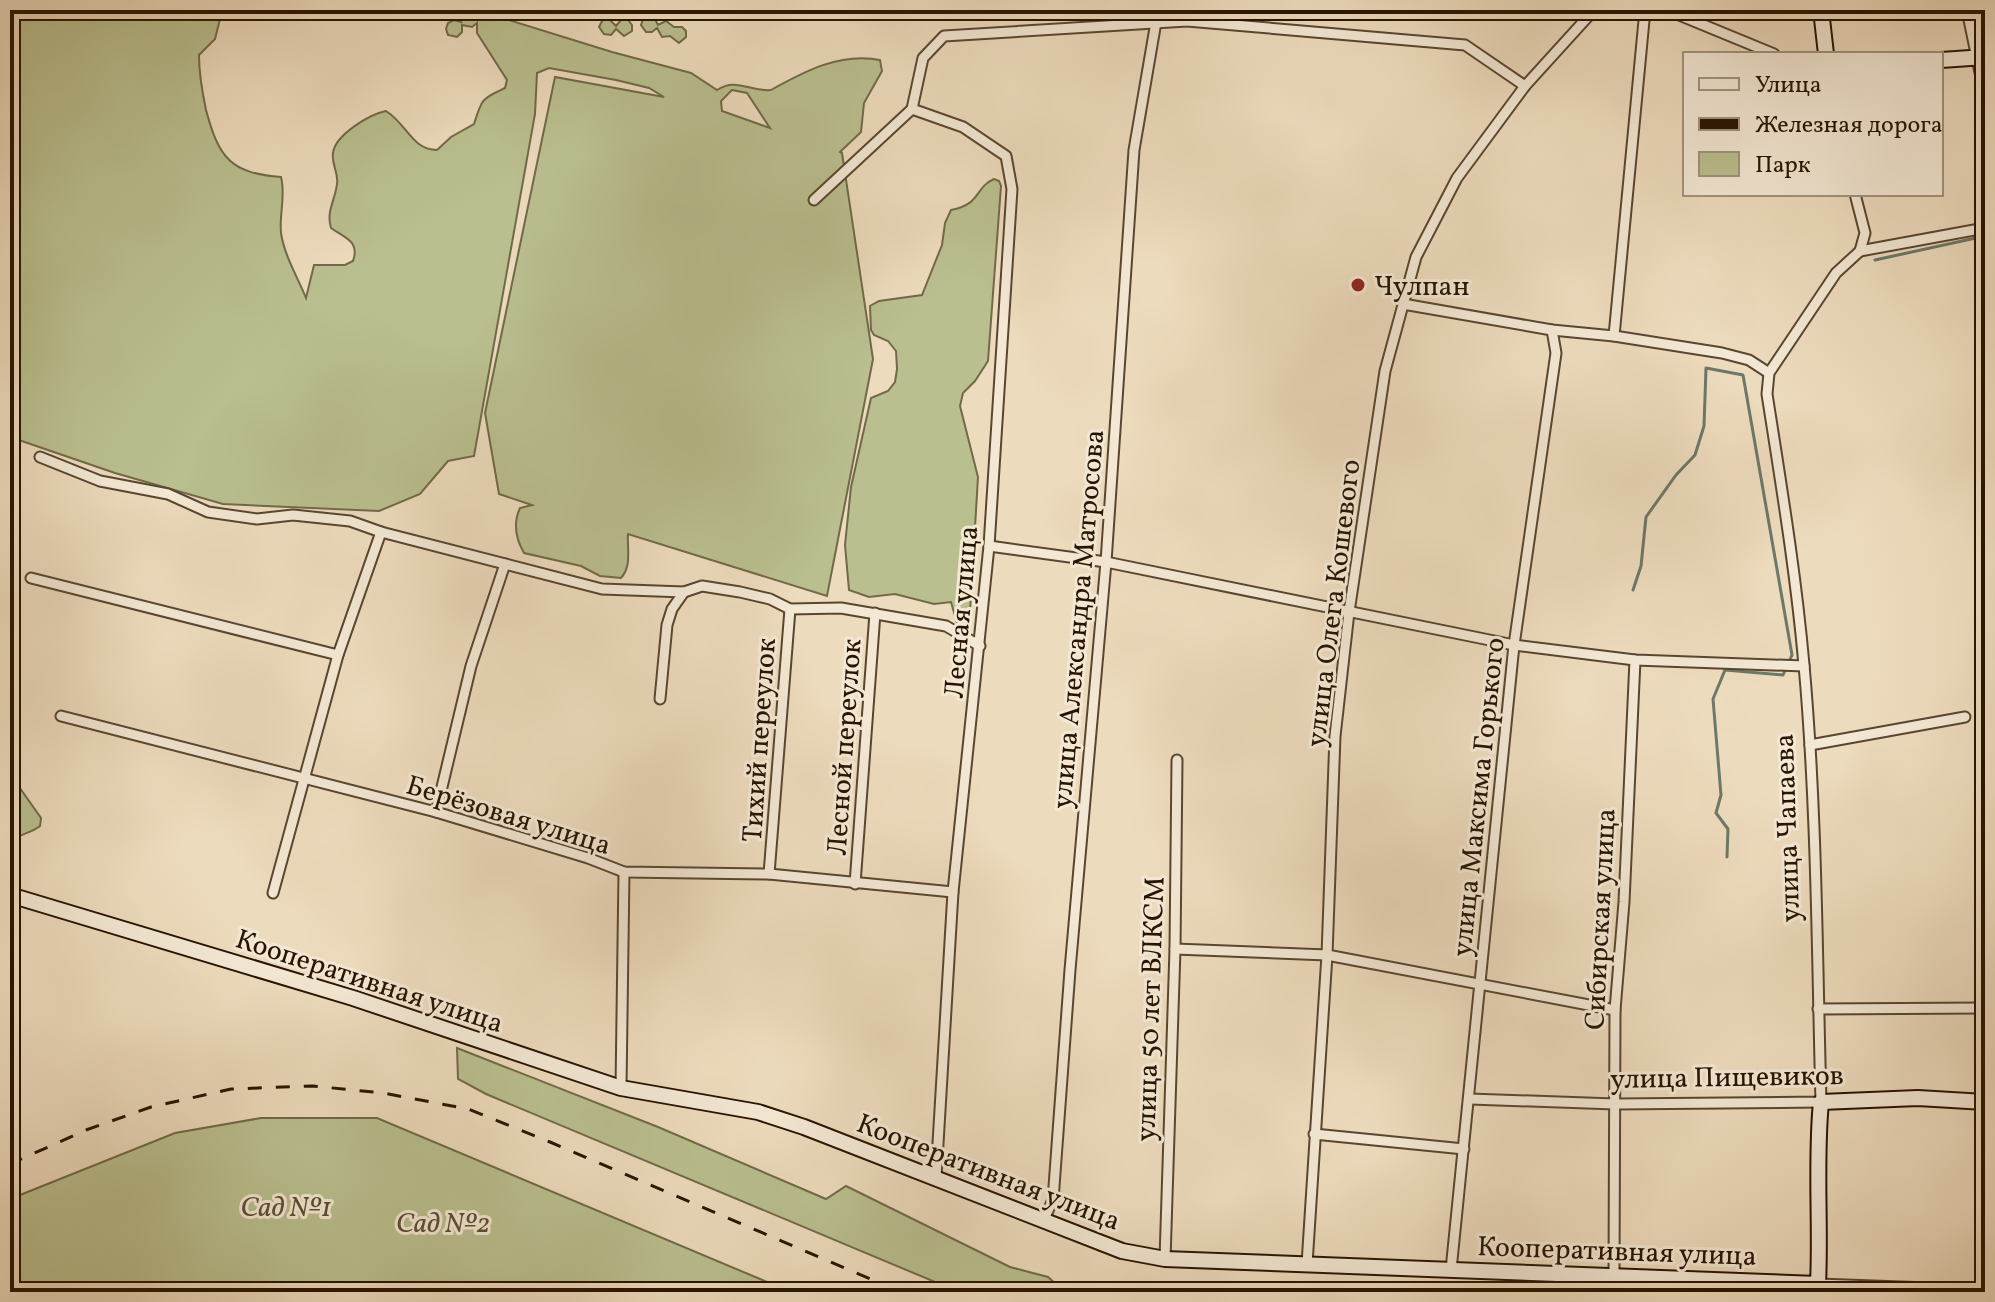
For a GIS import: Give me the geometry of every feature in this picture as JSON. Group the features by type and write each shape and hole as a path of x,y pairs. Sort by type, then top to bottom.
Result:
{"main road":[{"path":"1821,10 1826,52"},
{"path":"1943,60 1980,57"},
{"name":"Кооперативная улица","path":"10,895 353,998 621,1088 758,1112 936,1177 1122,1251 1165,1259 1818,1284"},
{"name":"улица Пищевиков","path":"1821,1102 1918,1098 1985,1102"},
{"name":"улица Чапаева","path":"1818,1284 1818,1134 1821,1102"}],"street":[{"name":"улица Олега Кошевого","path":"1307,1264 1327,955 1335,736 1349,612 1385,371 1416,257 1457,178 1525,86 1594,10"},
{"path":"1614,336 1645,10"},
{"path":"1667,10 1769,52"},
{"path":"1967,10 1980,57 1985,97"},
{"path":"814,200 912,109 923,58 944,36 1187,21 1465,45 1525,86"},
{"name":"улица Александра Матросова","path":"1044,1219 1053,1200 1106,562 1134,150 1156,22"},
{"name":"Лесная улица","path":"912,109 963,127 1006,156 1012,189 989,546 953,892 936,1177"},
{"path":"1403,304 1552,330 1722,353 1749,360 1769,373 1836,273 1860,251 1865,233 1856,196"},
{"path":"1860,251 1985,228"},
{"name":"улица Максима Горького","path":"1451,1270 1514,645 1556,353 1552,330"},
{"name":"улица Чапаева","path":"1769,373 1767,394 1797,590 1810,745 1821,1102"},
{"path":"40,457 100,481 168,494 208,512 257,519 293,515 350,521 381,532 602,589 684,592 702,586 770,599 790,609 841,608 946,626 980,646"},
{"path":"273,893 338,655 381,532"},
{"path":"989,546 1106,562 1514,645 1635,660 1804,666"},
{"path":"436,812 471,666 505,564"},
{"path":"31,578 338,655"},
{"path":"660,699 667,625 672,609 684,592"},
{"name":"Тихий переулок","path":"769,874 790,609"},
{"name":"Лесной переулок","path":"855,884 875,613"},
{"name":"Сибирская улица","path":"1614,1276 1615,1010 1624,902 1635,660"},
{"name":"Берёзовая улица","path":"61,716 436,812 624,872 769,874 953,892"},
{"path":"1810,745 1965,717"},
{"name":"улица 50 лет ВЛКСМ","path":"1165,1259 1175,949 1177,760"},
{"path":"621,1088 624,872"},
{"path":"1175,949 1327,955 1615,1010"},
{"path":"1818,1009 1985,1008"},
{"name":"улица Пищевиков","path":"1470,1099 1615,1104 1821,1102"},
{"path":"1314,1134 1464,1149"},
{"name":"Кооперативная улица","path":"1818,1284 1985,1290"}],"green space":[{"path":"15,10 225,10 215,39 199,55 206,110 216,140 229,160 250,172 281,177 283,241 306,298 314,265 345,265 353,261 355,254 353,244 331,228 330,222 337,180 333,153 340,139 371,116 386,111 415,141 428,149 437,150 451,137 474,124 484,100 505,88 507,80 477,33 477,23 472,27 462,25 462,32 457,37 448,35 448,23 454,20 461,22 452,17 450,10 472,12 478,20 486,13 691,73 717,90 737,85 771,90 810,70 837,61 880,60 882,71 864,103 861,132 840,152 873,359 827,596 628,534 628,563 621,578 600,576 581,566 524,553 517,537 517,519 520,508 532,505 499,494 485,413 555,77 664,97 649,88 616,80 549,68 537,73 535,114 474,456 448,461 420,494 379,511 223,504 115,473 10,437 10,48 14,39","holes":["732,90 747,93 770,128 722,111 721,101"]},
{"path":"649,16 658,25 666,21 674,27 682,27 686,37 679,43 670,36 662,37 657,28 646,32 641,25 643,19"},
{"path":"608,18 616,26 621,20 628,20 632,31 624,36 616,29 611,35 604,34 599,27"},
{"path":"994,179 1001,186 988,361 963,393 960,406 978,477 969,623 962,628 957,623 951,602 934,604 895,594 869,597 849,590 845,545 851,487 871,398 888,391 895,382 897,369 896,351 888,341 874,335 871,330 870,306 879,301 922,295 942,245 945,223 951,210 968,204"},
{"path":"10,774 41,818 40,826 10,843"},
{"path":"457,1048 658,1127 826,1199 846,1186 1010,1267 1048,1277 1065,1292 959,1292 486,1094 458,1079"},
{"path":"261,1118 377,1118 791,1292 10,1292 10,1199 175,1133"}],"waterway":[{"path":"1875,260 1985,236"},
{"path":"1633,590 1641,566 1646,517 1676,475 1695,455 1704,426 1706,368 1743,375 1792,655 1783,675 1725,670 1713,699 1721,795 1716,813 1728,829 1727,857"}],"railway":[{"path":"10,1166 86,1130 151,1107 231,1089 313,1086 383,1093 468,1109 901,1292"}],"place":[{"name":"Чулпан","path":"1358,285"}],"park label":[{"name":"Сад №1","path":"286,1206"},
{"name":"Сад №2","path":"443,1222"}]}
